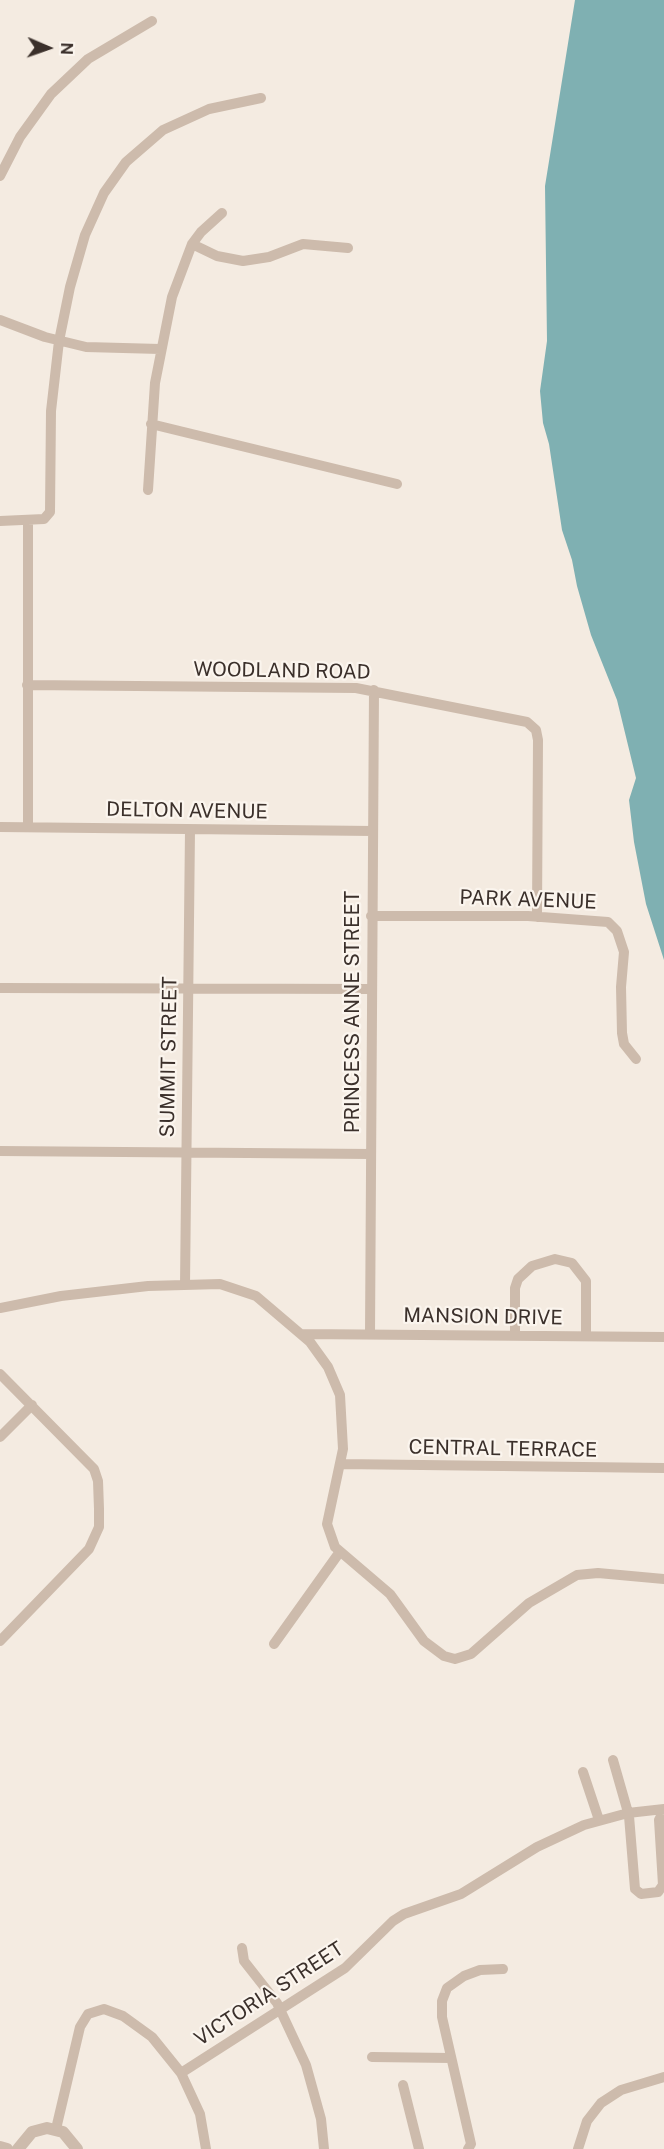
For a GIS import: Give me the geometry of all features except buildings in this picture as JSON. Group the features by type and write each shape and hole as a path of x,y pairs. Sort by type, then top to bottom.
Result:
{"street":[{"path":"0,176 20,137 51,94 88,59 152,21"},
{"path":"0,521 44,519 50,512 51,411 59,341 70,286 85,235 104,193 126,162 151,139 194,114 225,104 261,98"},
{"path":"148,490 151,424 160,349 177,279 192,244 201,232 222,213"},
{"path":"192,244 217,256 243,261 269,257 303,244 348,248"},
{"path":"0,320 59,341 103,349 160,349"},
{"path":"151,424 397,484"},
{"path":"28,520 28,827"},
{"name":"WOODLAND ROAD","path":"27,685 374,690 532,725 538,740 537,917"},
{"name":"PRINCESS ANNE STREET","path":"370,1334 374,690"},
{"name":"DELTON AVENUE","path":"0,827 373,831"},
{"name":"SUMMIT STREET","path":"185,1285 190,830"},
{"name":"PARK AVENUE","path":"371,916 537,917 601,920 614,927 624,952 621,987 624,1044 636,1059"},
{"path":"0,988 372,989"},
{"path":"0,1151 371,1154"},
{"path":"515,1335 515,1288 518,1280 532,1266 555,1259 572,1263 586,1281 586,1336"},
{"path":"0,1308 87,1292 185,1285 220,1284 245,1290 256,1296 318,1351 340,1395 344,1428 341,1464 331,1497 327,1524 330,1537 339,1553 390,1594 424,1641 444,1656 455,1659 464,1657 488,1641 529,1603 577,1575 598,1573 664,1580"},
{"name":"MANSION DRIVE","path":"301,1334 664,1337"},
{"path":"0,1374 94,1469 98,1481 99,1527 89,1549 0,1641"},
{"path":"0,1437 32,1405"},
{"name":"CENTRAL TERRACE","path":"341,1464 664,1468"},
{"path":"274,1644 339,1553"},
{"path":"613,1760 628,1813 635,1889 641,1894 654,1894 663,1885 659,1820 664,1809"},
{"path":"583,1772 599,1820"},
{"name":"VICTORIA STREET","path":"181,2073 345,1968 393,1921 404,1914 452,1898 548,1840 599,1820 628,1813 664,1809"},
{"path":"242,1948 244,1961 281,2010 306,2065 321,2119 325,2148"},
{"path":"468,2149 471,2144 440,2009 443,1995 452,1983 480,1970 503,1969"},
{"path":"56,2129 80,2027 88,2014 94,2010 112,2011 138,2025 152,2037 181,2073 196,2101 206,2149"},
{"path":"372,2057 451,2058"},
{"path":"578,2149 587,2121 601,2103 621,2090 664,2077"},
{"path":"403,2085 419,2149"},
{"path":"18,2149 32,2132 39,2129 56,2129 69,2136 77,2149"},
{"path":"0,2147 7,2149"}],"water":[{"path":"575,0 664,0 664,960 646,904 634,842 629,800 636,778 617,700 591,635 562,530 549,444 543,423 540,391 547,341 545,186"}]}
